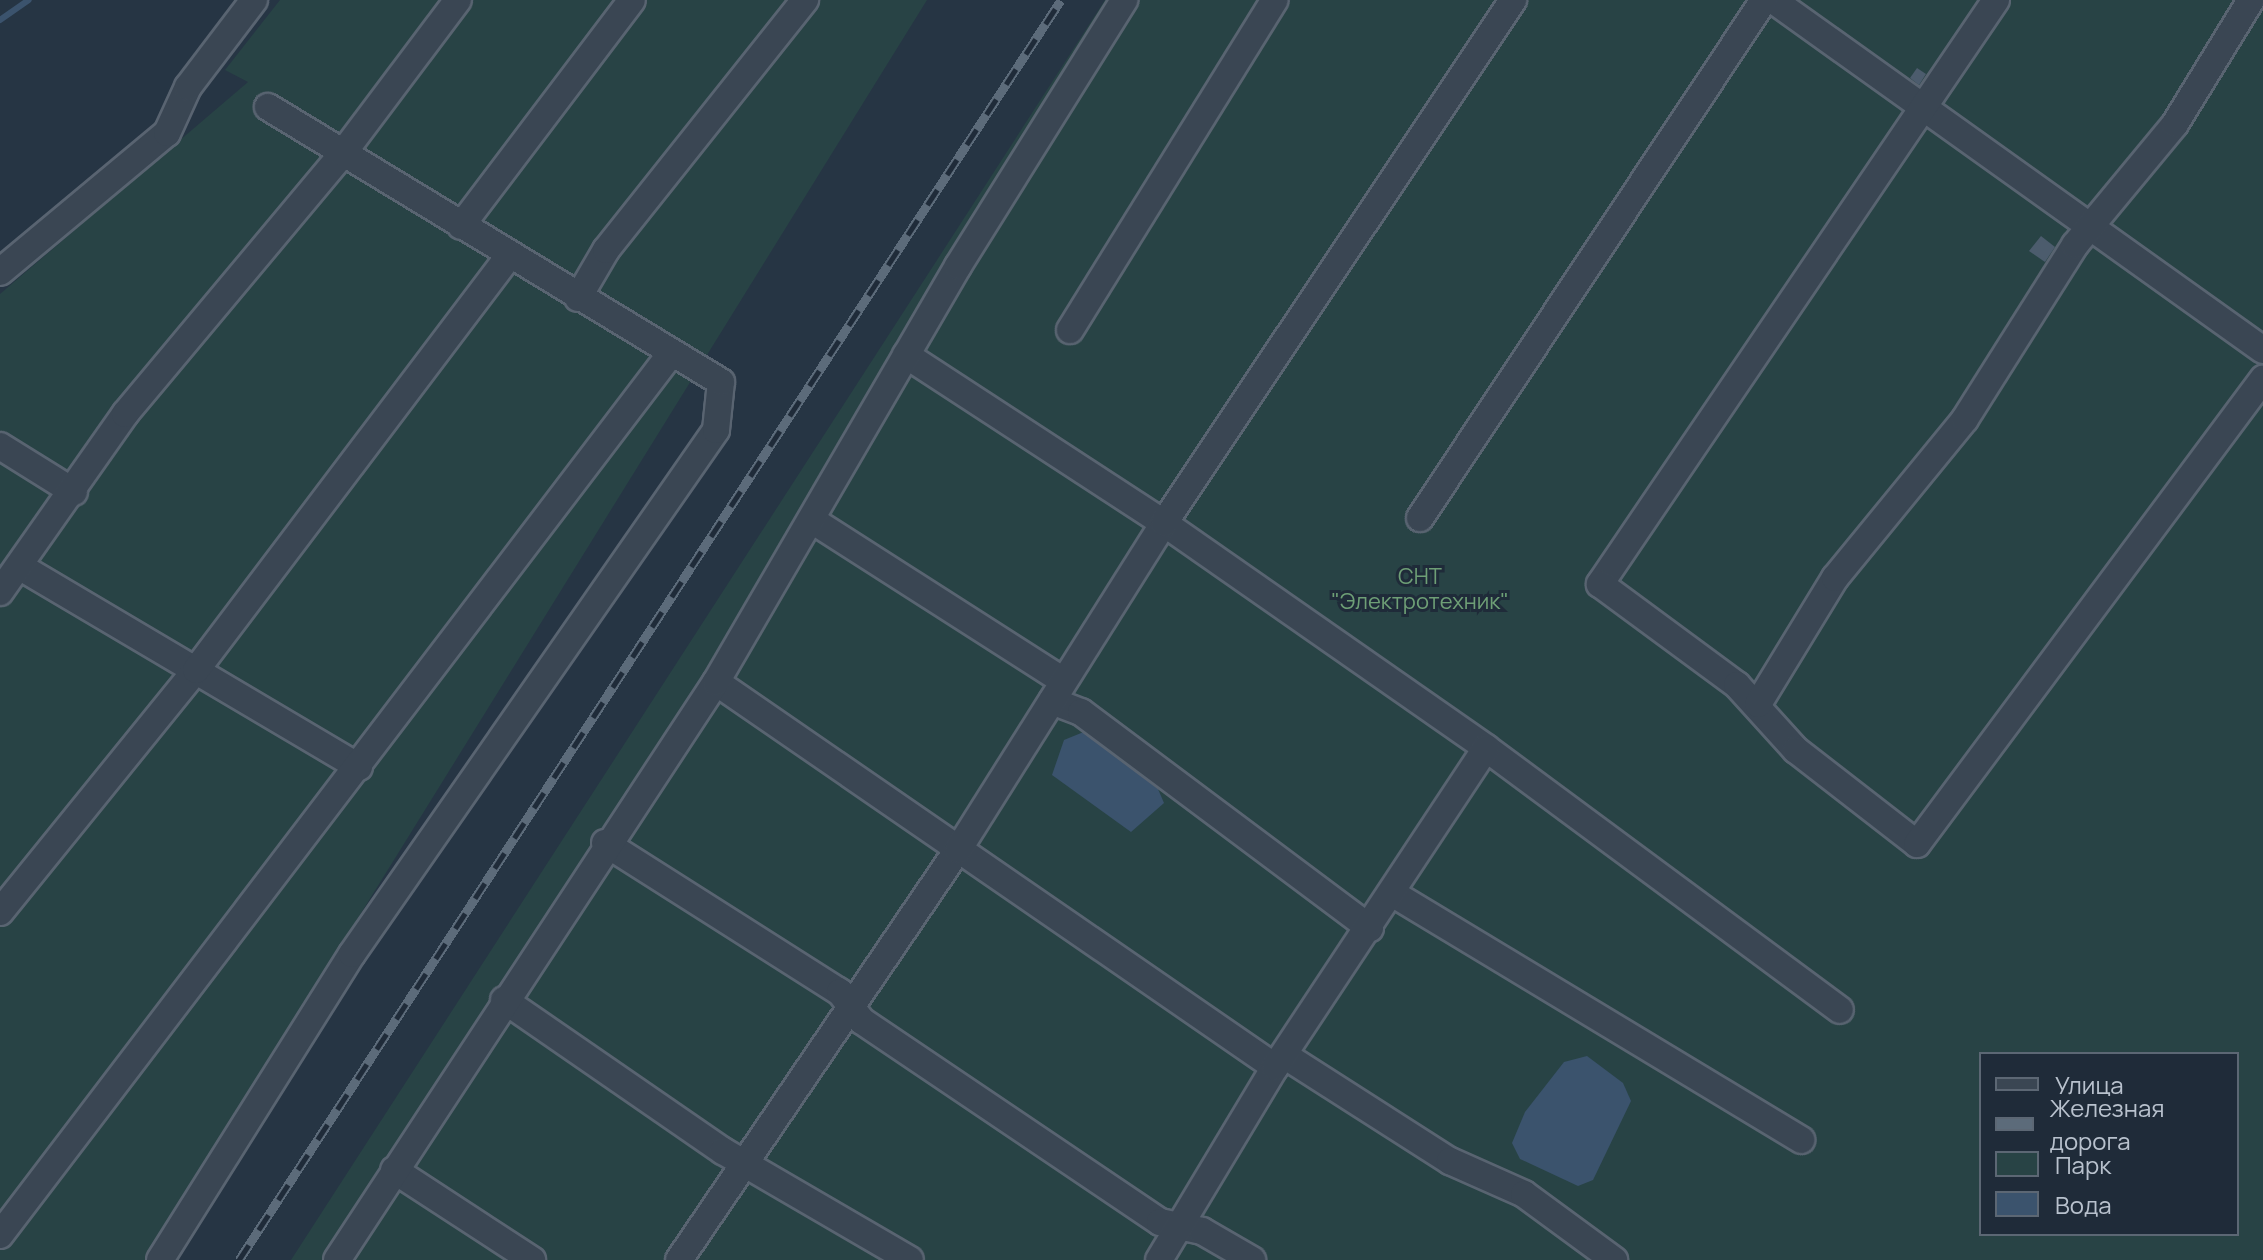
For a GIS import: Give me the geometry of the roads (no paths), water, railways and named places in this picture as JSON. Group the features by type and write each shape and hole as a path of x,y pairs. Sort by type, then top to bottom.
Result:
{"street":[{"path":"0,272 167,133 188,87 254,0"},
{"path":"0,592 74,492 125,414 343,153 458,0"},
{"path":"461,226 632,0"},
{"path":"578,298 606,250 805,0"},
{"path":"337,1260 605,843 716,682 815,522 906,355 1124,0"},
{"path":"1070,330 1275,0"},
{"path":"679,1260 958,850 1164,523 1513,0"},
{"path":"1420,518 1764,0"},
{"path":"1773,0 2087,229 2263,350"},
{"path":"1996,0 1600,584 1758,704 1807,760 1917,844 2263,379"},
{"path":"1758,704 1820,600 1965,419 2087,229 2175,124 2251,0"},
{"path":"160,1260 352,954 716,430 721,382 670,355 268,107"},
{"path":"0,912 196,670 509,256"},
{"path":"0,1235 670,355"},
{"path":"906,355 1164,523 1486,748 1840,1010"},
{"path":"0,446 74,492"},
{"path":"815,522 1058,691 1081,712 1370,928"},
{"path":"19,566 359,767"},
{"path":"716,682 958,850 1279,1061 1450,1161 1524,1194 1614,1260"},
{"path":"1159,1260 1279,1061 1370,928 1486,748"},
{"path":"605,843 852,1006 862,1021 1147,1213 1252,1260"},
{"path":"1392,893 1801,1140"},
{"path":"504,1000 746,1161 910,1260"},
{"path":"394,1170 532,1260"}],"water":[{"path":"1086,731 1158,789 1164,803 1131,832 1052,775 1064,740"},
{"path":"1587,1056 1623,1083 1631,1101 1593,1180 1578,1186 1520,1159 1512,1143 1525,1112 1564,1062"}],"waterway":[{"path":"0,20 29,0"}],"railway":[{"path":"239,1260 1061,0"}],"park label":[{"name":"СНТ \"Электротехник\"","path":"1420,588"}]}
